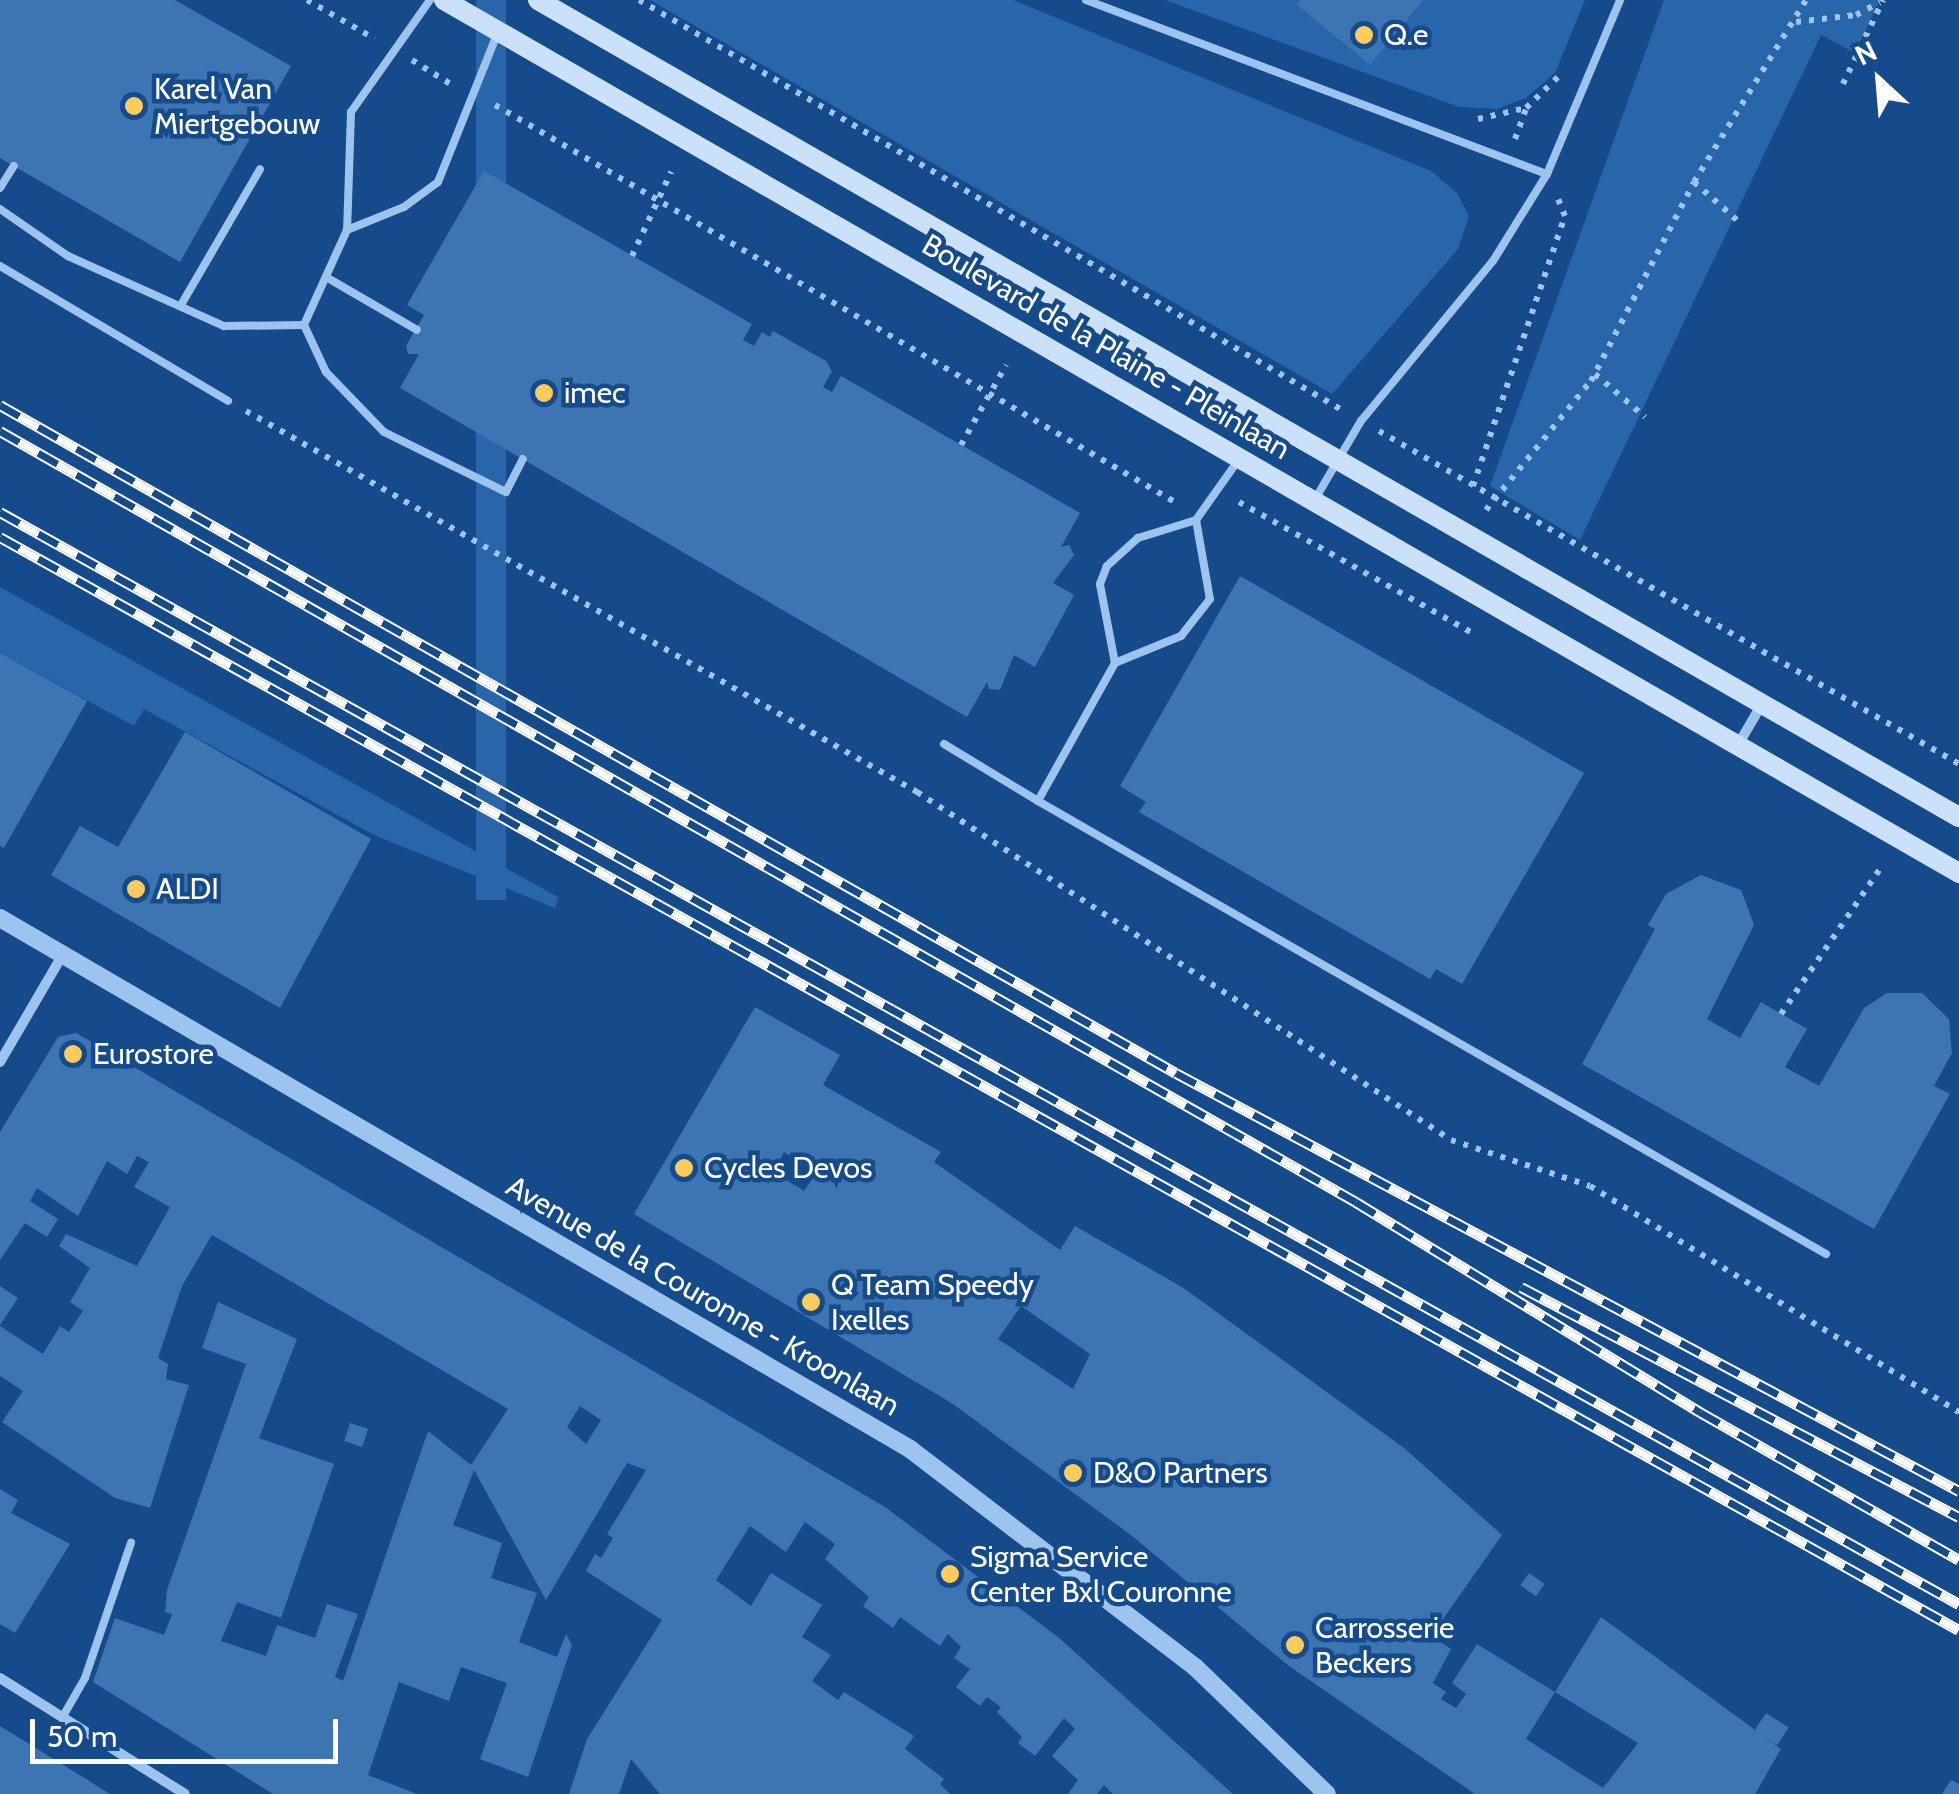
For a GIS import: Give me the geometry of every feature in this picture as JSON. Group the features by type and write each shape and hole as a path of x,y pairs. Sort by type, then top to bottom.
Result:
{"main road":[{"name":"Boulevard de la Plaine - Pleinlaan","path":"444,0 1959,873"},
{"name":"Boulevard de la Plaine - Pleinlaan","path":"538,0 1959,818"}],"street":[{"path":"1738,746 1762,704"},
{"name":"Avenue de la Couronne - Kroonlaan","path":"0,918 910,1449 1194,1667 1327,1794"},
{"path":"0,1062 63,954"},
{"path":"0,1678 185,1794"}],"lane":[{"path":"430,0 351,112 347,230 304,325 326,372 384,432 506,492 523,459"},
{"path":"1086,0 1506,164 1547,174"},
{"path":"1314,500 1362,421 1493,261 1547,174 1620,0"},
{"path":"347,230 404,208 438,182 498,31"},
{"path":"0,188 14,166"},
{"path":"181,306 260,169"},
{"path":"0,209 68,256 224,326 304,325"},
{"path":"0,266 228,401"},
{"path":"326,277 416,330"},
{"path":"1115,662 1100,584 1106,566 1138,538 1197,518 1239,458"},
{"path":"1038,801 1115,662 1182,636 1210,599 1197,518"},
{"path":"944,744 1826,1254"},
{"path":"62,1718 85,1678 130,1543"}],"path":[{"path":"639,0 1959,764"},
{"path":"1486,510 1595,374 1694,182 1806,0"},
{"path":"1795,22 1856,15 1883,0"},
{"path":"1843,84 1883,0"},
{"path":"1506,164 1526,108 1570,58"},
{"path":"632,256 671,172"},
{"path":"1473,486 1565,216 1547,174"},
{"path":"1694,182 1739,222"},
{"path":"660,196 1197,518"},
{"path":"961,444 1006,365"},
{"path":"1595,374 1645,417"},
{"path":"228,401 917,792 1452,1140 1590,1186 1959,1412"},
{"path":"1781,1014 1882,866"}],"shaded area":[{"path":"476,0 506,0 506,900 476,900"},
{"path":"650,0 1013,0 1431,171 1457,193 1469,216 1458,249 1332,394"},
{"path":"1165,0 1585,0 1555,73 1526,98 1497,109 1459,107"},
{"path":"1664,0 1880,0 1855,53 1821,35 1580,540 1490,486"},
{"path":"0,587 558,897 555,908 374,835 144,709 134,726 0,653"}],"building":[{"name":"Karel Van Miertgebouw","path":"0,0 175,0 291,66 180,262 0,158"},
{"name":"Q.e","path":"1300,0 1423,0 1370,65 1296,4"},
{"path":"484,171 752,324 743,340 754,346 762,332 770,337 773,331 826,361 832,371 823,387 832,392 841,376 1080,513 1061,547 1069,545 1074,555 1053,583 1074,595 1035,667 1014,655 1000,690 989,689 987,682 967,717 400,388 419,354 408,354 406,346 424,315 407,305"},
{"path":"1240,576 1584,773 1462,984 1436,969 1430,979 1139,812 1146,802 1120,786"},
{"path":"0,653 87,701 4,848 0,846"},
{"path":"185,732 371,839 280,1008 51,875 80,826 118,847"},
{"path":"1701,875 1741,890 1754,925 1707,1019 1740,1038 1761,1002 1807,1029 1785,1067 1819,1086 1864,1008 1887,993 1922,993 1949,1019 1952,1053 1934,1086 1950,1094 1874,1229 1582,1064 1655,929 1648,925 1666,894"},
{"path":"755,1007 840,1055 823,1085 941,1152 934,1162 1060,1250 1075,1226 1182,1287 1404,1448 1502,1535 1431,1636 1451,1649 1433,1683 1446,1692 1441,1699 1456,1708 1466,1694 1452,1683 1477,1644 1555,1692 1601,1617 1781,1749 1755,1794 1475,1794 1289,1666 1132,1536 953,1404 634,1214","holes":["784,1152 817,1172 804,1191 773,1172","1021,1306 1090,1354 1073,1389 998,1339","1555,1692 1638,1743 1603,1788 1526,1739"]},
{"path":"76,1033 885,1507 1058,1637 1233,1794 1113,1794 1104,1785 1097,1794 1068,1794 1078,1780 1052,1756 1075,1729 1064,1718 1035,1756 1018,1743 1022,1737 997,1712 1001,1707 987,1697 980,1706 956,1687 970,1669 954,1658 961,1647 948,1634 940,1646 900,1617 893,1628 863,1606 869,1597 825,1559 835,1544 805,1522 786,1552 750,1526 716,1580 751,1606 771,1573 822,1605 802,1637 831,1655 812,1681 838,1700 844,1692 914,1736 905,1749 944,1779 940,1784 950,1794 660,1794 631,1759 619,1794 569,1794 587,1739 662,1620 586,1571 595,1554 601,1558 613,1538 607,1534 646,1470 627,1463 546,1600 474,1470 453,1525 502,1543 491,1578 537,1593 519,1642 557,1657 566,1634 572,1645 528,1777 480,1759 507,1683 461,1667 449,1701 399,1682 368,1775 417,1794 273,1794 93,1682 115,1618 164,1635 172,1614 165,1612 167,1590 246,1364 202,1348 218,1302 297,1339 259,1438 334,1464 281,1618 237,1602 221,1641 266,1656 277,1625 315,1638 327,1604 358,1614 335,1677 343,1681 428,1431 471,1465 508,1409 212,1235 182,1286 158,1358 168,1364 166,1379 189,1385 150,1508 115,1498 2,1422 23,1391 0,1376 0,1326 43,1354 60,1326 69,1332 83,1311 70,1302 90,1268 59,1246 66,1234 137,1266 170,1207 134,1187 149,1162 137,1156 127,1174 107,1161 78,1216 37,1188 30,1201 58,1219 47,1237 25,1223 0,1260 0,1132 58,1037","holes":["580,1406 601,1420 586,1444 567,1427"]},
{"path":"0,1286 18,1298 0,1325"},
{"path":"350,1423 368,1429 362,1447 344,1441"},
{"path":"0,1489 18,1500 11,1513 70,1544 15,1633 0,1624"},
{"path":"1529,1573 1545,1584 1536,1596 1520,1585"},
{"path":"1766,1713 1789,1728 1777,1745 1755,1731"},
{"path":"0,1726 31,1745 110,1794 0,1794"},
{"path":"1951,1780 1959,1784 1959,1794 1942,1794"}],"railway":[{"path":"0,405 1176,1073 1959,1491"},
{"path":"0,431 1356,1202 1700,1412 1959,1560"},
{"path":"0,512 1959,1604"},
{"path":"0,537 1959,1630"},
{"path":"1521,1287 1959,1517"}],"place":[{"name":"Q.e","path":"1364,35"},
{"name":"Karel Van Miertgebouw","path":"134,106"},
{"name":"imec","path":"544,393"},
{"name":"ALDI","path":"136,889"},
{"name":"Eurostore","path":"73,1054"},
{"name":"Cycles Devos","path":"684,1168"},
{"name":"Q Team Speedy Ixelles","path":"811,1302"},
{"name":"D&O Partners","path":"1073,1473"},
{"name":"Sigma Service Center Bxl Couronne","path":"950,1574"},
{"name":"Carrosserie Beckers","path":"1295,1645"}]}
